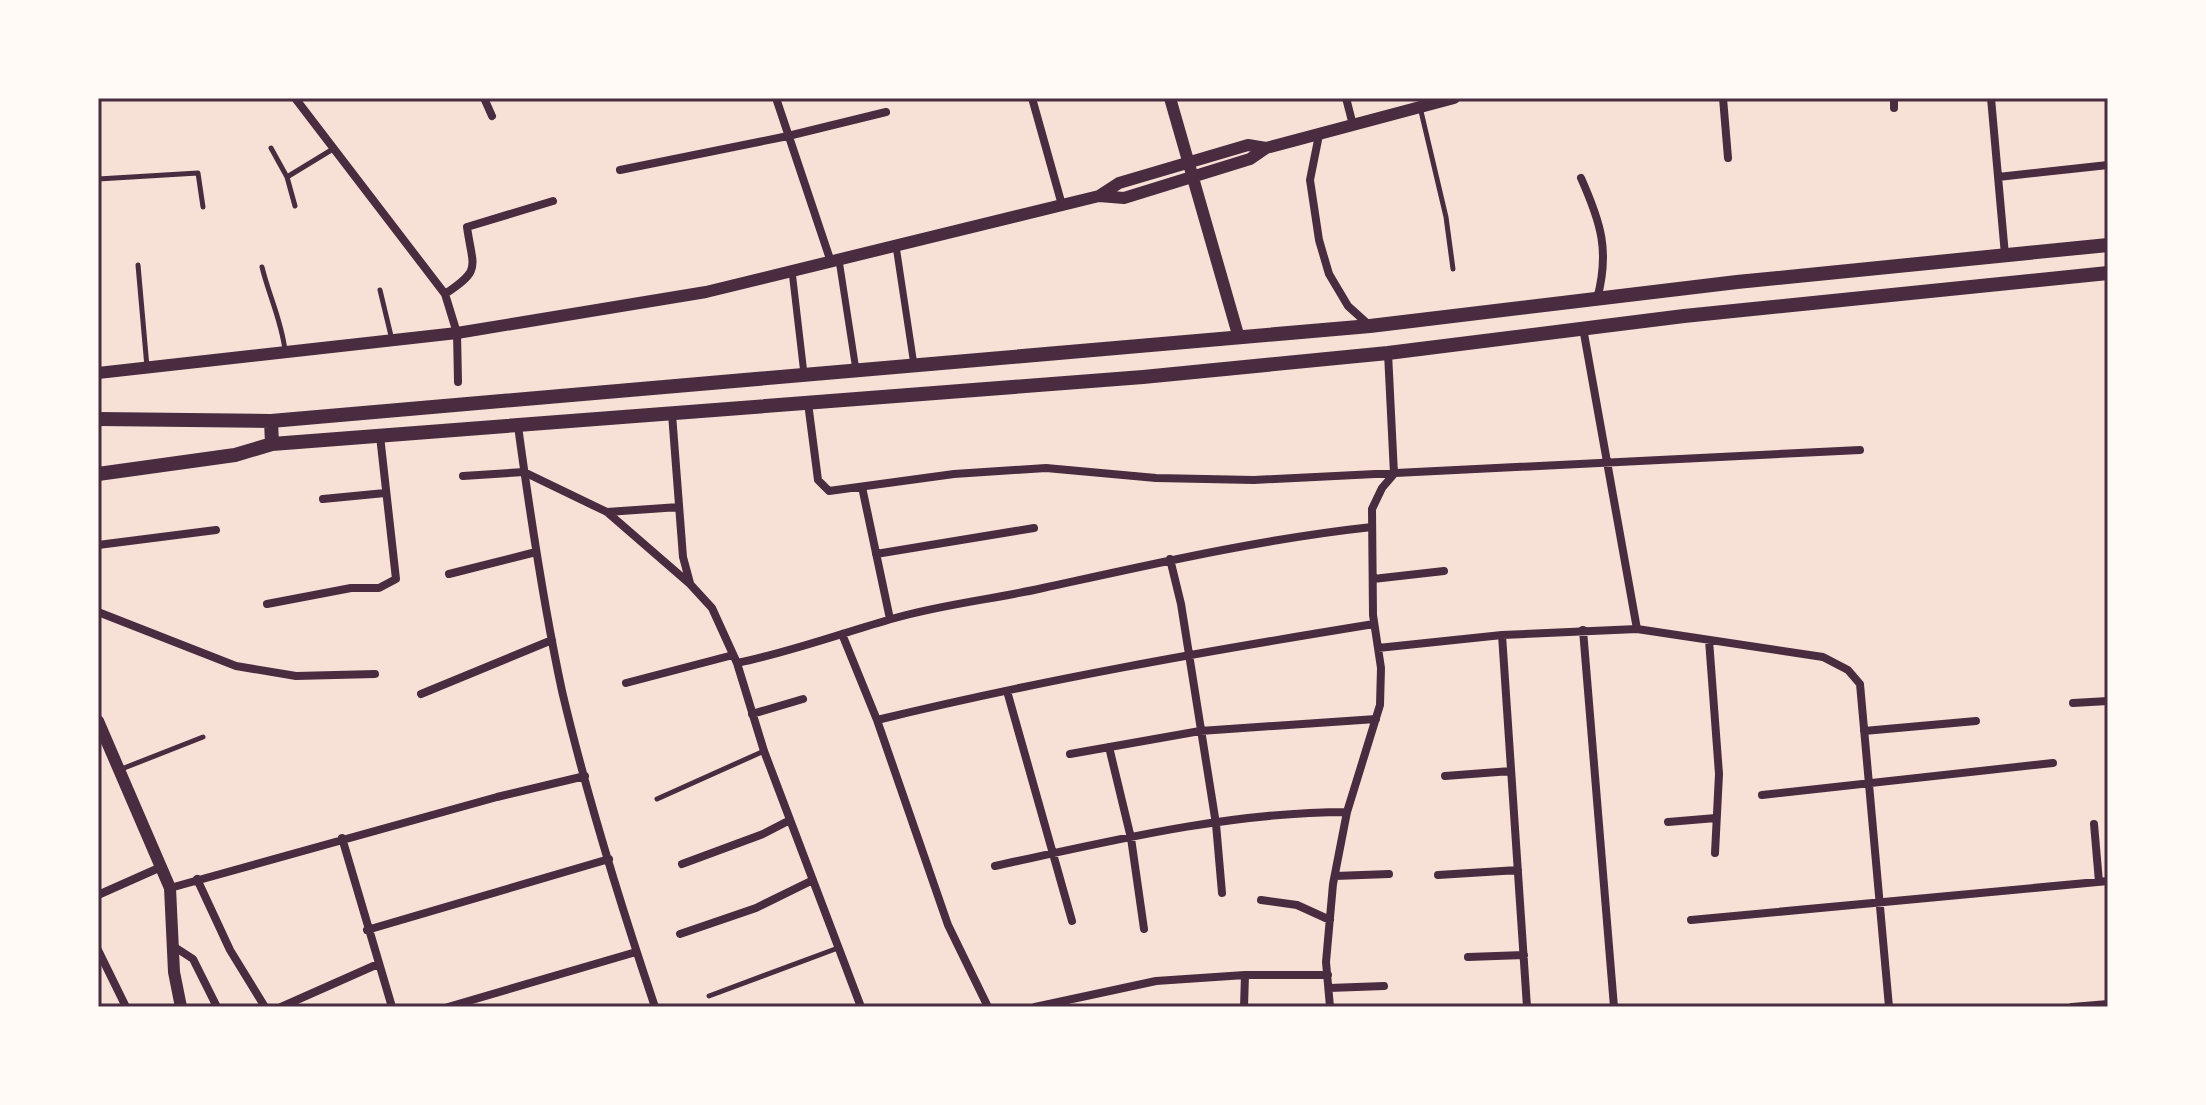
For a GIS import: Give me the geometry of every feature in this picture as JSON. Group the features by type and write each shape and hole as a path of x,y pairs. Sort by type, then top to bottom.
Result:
{"main road":[{"path":"1170,98 1239,338"},
{"path":"98,373 457,333 706,292 1099,196 1124,198 1250,159 1266,148 1454,98"},
{"path":"1099,196 1119,183 1248,145 1266,148"},
{"path":"98,419 271,421 1239,338 1370,326 1737,282 2108,245"},
{"path":"98,474 235,455 272,444 1143,377 1388,353 1684,316 2108,273"},
{"path":"1737,282 1726,294 1727,303 1741,311"},
{"path":"1680,289 1691,301 1690,310 1684,316"},
{"path":"332,415 333,440"},
{"path":"271,421 272,444"},
{"path":"98,721 170,888 174,972 181,1007"}],"street":[{"path":"295,98 445,294 457,333 458,382"},
{"path":"484,98 492,116"},
{"path":"776,98 835,261 856,370"},
{"path":"1032,98 1062,205"},
{"path":"1346,98 1353,125"},
{"path":"1723,98 1728,158"},
{"path":"1991,98 2005,255"},
{"path":"620,170 788,136 886,112"},
{"path":"1319,135 1310,180 1319,240 1329,274 1342,296 1348,306 1370,326"},
{"path":"1998,177 2108,165"},
{"path":"1581,178 1598,215 1604,242 1603,276 1597,299"},
{"path":"445,294 469,277 472,270 467,227 553,201"},
{"path":"896,246 914,365"},
{"path":"792,271 804,374"},
{"path":"1583,328 1637,629"},
{"path":"1330,1007 1330,920 1335,876 1347,812 1380,705 1381,668 1374,624 1372,509 1382,488 1394,474 1388,353"},
{"path":"808,403 818,480 829,491 954,474 1046,468 1156,478 1254,480 1860,450"},
{"path":"672,414 683,557 690,584"},
{"path":"518,426 552,640 585,776 655,1007"},
{"path":"267,604 351,588 379,588 396,579 380,436"},
{"path":"463,476 524,472 607,512 690,584 712,608 735,659 764,751 861,1007"},
{"path":"862,487 890,619"},
{"path":"323,499 385,493"},
{"path":"607,512 679,507"},
{"path":"626,683 735,659 784,654 890,619 1170,559 1291,536 1372,527"},
{"path":"876,554 1034,528"},
{"path":"98,545 216,530"},
{"path":"449,574 536,552"},
{"path":"1170,559 1181,604 1216,824 1222,893"},
{"path":"1373,579 1444,571"},
{"path":"98,612 236,666 296,676 375,674"},
{"path":"877,720 1188,654 1374,624"},
{"path":"1378,648 1502,635 1637,629 1823,657 1848,670 1860,684 1889,1007"},
{"path":"1583,630 1614,1007"},
{"path":"842,634 877,720 948,925 988,1007"},
{"path":"1502,635 1527,1007"},
{"path":"421,694 552,640"},
{"path":"1709,640 1719,774 1715,853"},
{"path":"1007,691 1072,921"},
{"path":"752,714 803,699"},
{"path":"2073,703 2108,701"},
{"path":"1070,754 1200,731 1376,719"},
{"path":"1864,731 1976,721"},
{"path":"1109,747 1131,838 1144,929"},
{"path":"1762,795 2053,763"},
{"path":"1445,776 1511,771"},
{"path":"170,888 342,838 585,776"},
{"path":"995,866 1131,838 1281,814 1347,812"},
{"path":"1668,822 1716,818"},
{"path":"682,864 763,834 790,820"},
{"path":"1691,920 2104,881 2094,824"},
{"path":"342,838 392,1007"},
{"path":"367,930 609,859"},
{"path":"98,895 161,867"},
{"path":"1438,875 1518,870"},
{"path":"1335,876 1389,874"},
{"path":"197,879 230,950 265,1007"},
{"path":"680,934 756,908 813,880"},
{"path":"1261,900 1297,905 1330,920"},
{"path":"173,946 193,959 217,1007"},
{"path":"98,950 126,1007"},
{"path":"448,1007 636,952"},
{"path":"1468,957 1524,955"},
{"path":"281,1007 378,964"},
{"path":"1035,1007 1156,981 1245,975 1328,975"},
{"path":"1244,1007 1245,975"},
{"path":"1329,988 1384,986"},
{"path":"2072,1007 2108,1004"}],"lane":[{"path":"1420,106 1446,217 1453,269"},
{"path":"271,148 287,177 295,206"},
{"path":"287,177 334,149"},
{"path":"98,179 198,173 203,207"},
{"path":"138,265 147,368"},
{"path":"262,267 268,292 281,322 286,352"},
{"path":"380,290 392,340"},
{"path":"119,770 203,737"},
{"path":"657,799 764,751"},
{"path":"709,996 839,948"}]}
